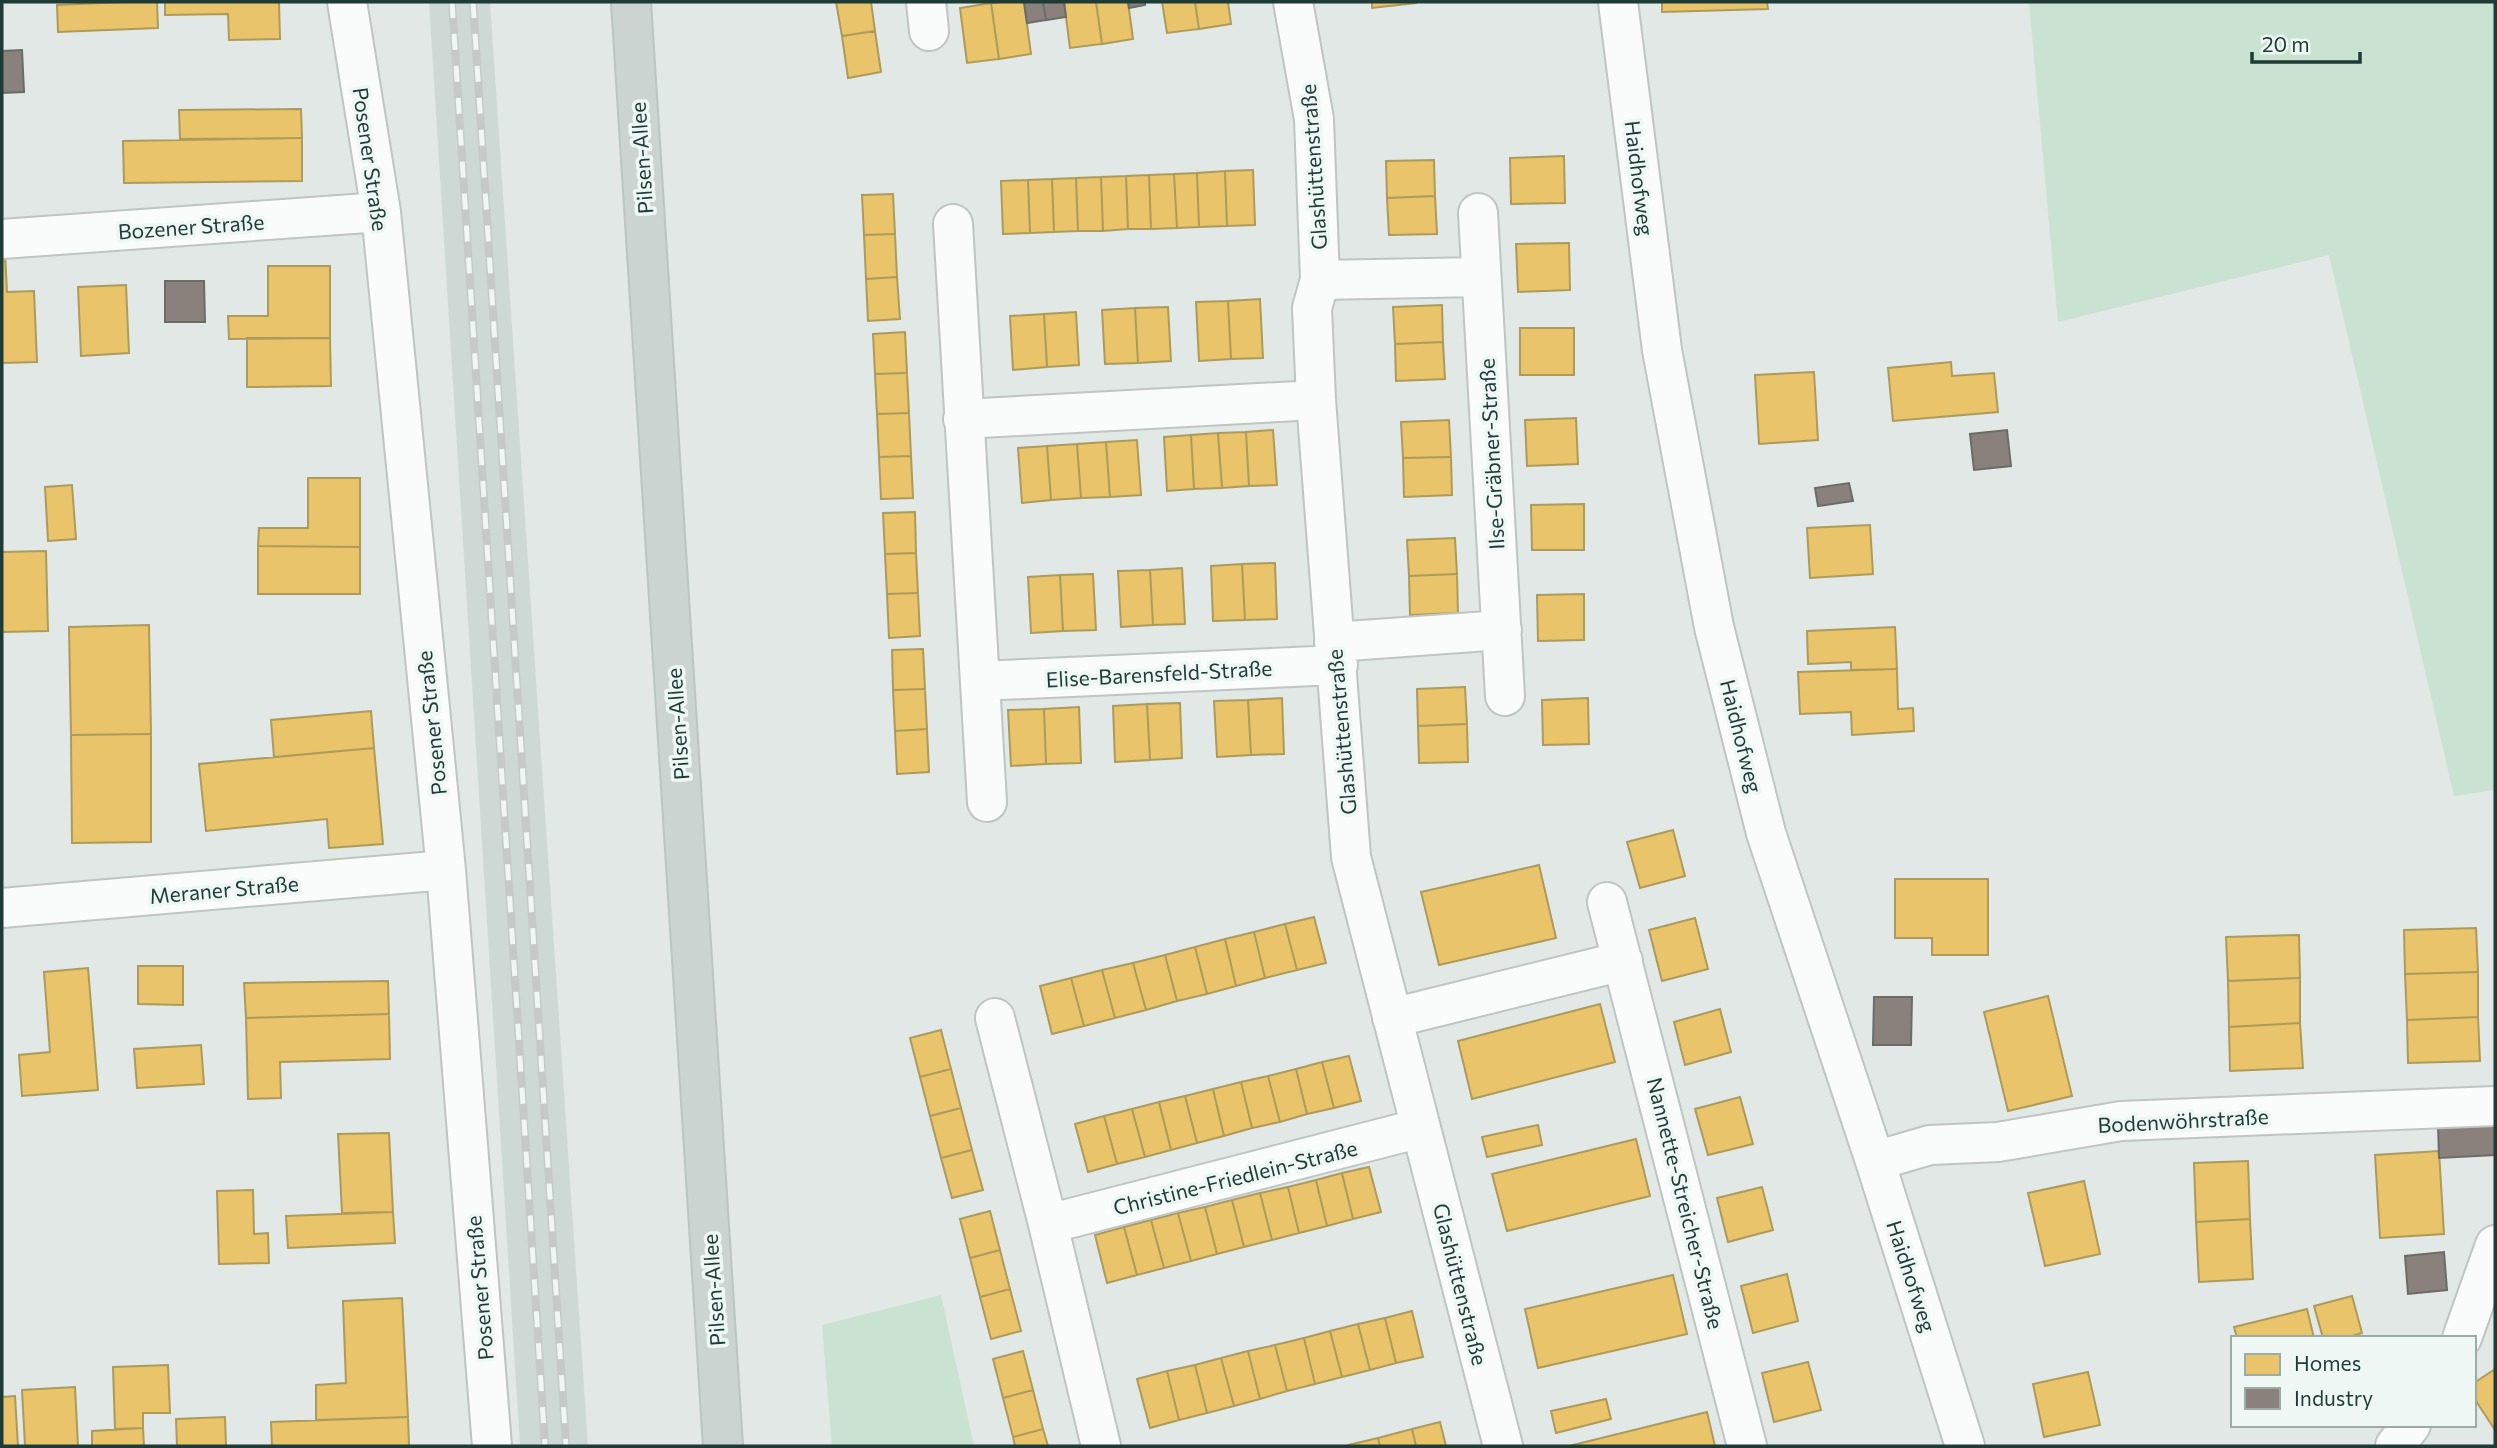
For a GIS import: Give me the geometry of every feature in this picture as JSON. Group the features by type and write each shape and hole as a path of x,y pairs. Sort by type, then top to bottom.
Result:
{"main road":[{"name":"Pilsen-Allee","path":"631,2 723,1446"}],"street":[{"name":"Posener Straße","path":"347,2 381,212 446,870 492,1446"},
{"name":"Glashüttenstraße","path":"1293,2 1314,119 1320,280 1312,308 1315,400 1352,858 1503,1446"},
{"name":"Haidhofweg","path":"1618,2 1662,350 1714,627 1766,833 1875,1161 1965,1446"},
{"name":"Bozener Straße","path":"2,239 381,212"},
{"name":"Ilse-Gräbner-Straße","path":"1478,213 1505,696"},
{"path":"953,224 987,802"},
{"path":"1320,280 1480,277"},
{"path":"963,419 1315,400"},
{"path":"1336,654 1502,630"},
{"name":"Elise-Barensfeld-Straße","path":"980,681 1336,654"},
{"name":"Meraner Straße","path":"2,908 446,870"},
{"name":"Nannette-Streicher-Straße","path":"1607,902 1747,1446"},
{"path":"1392,1018 1623,961"},
{"path":"995,1018 1101,1446"},
{"name":"Bodenwöhrstraße","path":"1875,1161 1930,1145 1998,1142 2121,1121 2495,1107"},
{"name":"Christine-Friedlein-Straße","path":"1048,1224 1421,1128"},
{"path":"2463,1336 2495,1245"},
{"path":"2395,1446 2409,1427"}],"shaded area":[{"path":"429,2 490,2 588,1446 520,1446"}],"green space":[{"path":"2029,2 2495,2 2495,790 2454,796 2329,255 2058,322"},
{"path":"941,1295 974,1446 832,1446 822,1325"}],"building: Homes":[{"path":"157,2 158,28 58,32 57,5"},
{"path":"165,2 279,2 280,39 229,40 228,14 165,15"},
{"path":"836,2 871,2 875,31 842,36"},
{"path":"1024,2 1031,54 999,59 991,3"},
{"path":"1064,2 1096,2 1102,44 1070,48"},
{"path":"1096,2 1128,2 1133,39 1102,44"},
{"path":"1162,2 1195,2 1199,29 1167,33"},
{"path":"1195,2 1228,2 1231,24 1199,29"},
{"path":"1372,2 1416,2 1416,3 1372,8"},
{"path":"1662,2 1767,2 1768,9 1662,12"},
{"path":"991,3 999,59 967,63 960,8"},
{"path":"875,31 881,72 848,78 842,36"},
{"path":"301,109 302,138 180,139 179,110"},
{"path":"302,138 302,181 124,183 123,141"},
{"path":"1564,156 1565,203 1511,204 1510,158"},
{"path":"1434,160 1435,196 1387,198 1386,161"},
{"path":"1253,170 1255,225 1227,226 1225,171"},
{"path":"1225,171 1227,226 1199,227 1197,173"},
{"path":"1197,173 1199,227 1177,228 1174,174"},
{"path":"1174,174 1177,228 1151,229 1149,175"},
{"path":"1149,175 1151,229 1128,229 1126,176"},
{"path":"1126,176 1128,229 1103,231 1101,177"},
{"path":"1101,177 1103,231 1078,231 1076,178"},
{"path":"1076,178 1078,231 1054,232 1052,179"},
{"path":"1052,179 1054,232 1030,233 1028,180"},
{"path":"1028,180 1030,233 1003,234 1001,181"},
{"path":"893,194 895,234 864,235 862,195"},
{"path":"1435,196 1437,234 1389,235 1387,198"},
{"path":"895,234 897,277 866,279 864,235"},
{"path":"1569,243 1570,290 1518,292 1516,244"},
{"path":"2,254 5,254 7,292 34,291 37,362 2,363"},
{"path":"268,266 330,266 330,338 229,339 228,316 268,316"},
{"path":"897,277 900,319 868,321 866,279"},
{"path":"126,285 129,353 81,356 78,287"},
{"path":"1260,299 1263,358 1231,359 1228,301"},
{"path":"1228,301 1231,359 1199,361 1196,302"},
{"path":"1442,305 1443,342 1395,344 1393,307"},
{"path":"1168,307 1171,361 1138,363 1135,308"},
{"path":"1135,308 1138,363 1105,364 1102,310"},
{"path":"1076,312 1079,365 1047,367 1044,314"},
{"path":"1044,314 1047,367 1013,370 1010,316"},
{"path":"1520,328 1574,328 1574,375 1520,375"},
{"path":"905,332 907,373 875,374 873,334"},
{"path":"247,338 330,338 331,386 247,387"},
{"path":"1443,342 1445,379 1396,381 1395,344"},
{"path":"1951,362 1952,376 1994,373 1998,412 1893,421 1888,368"},
{"path":"1814,372 1818,440 1759,444 1755,375"},
{"path":"907,373 909,413 877,414 875,374"},
{"path":"909,413 911,456 879,457 877,414"},
{"path":"1576,418 1578,464 1527,466 1525,420"},
{"path":"1449,420 1451,457 1403,458 1401,422"},
{"path":"1273,430 1277,485 1249,486 1246,432"},
{"path":"1246,432 1249,486 1222,488 1218,433"},
{"path":"1218,433 1222,488 1194,489 1191,435"},
{"path":"1191,435 1194,489 1167,491 1164,437"},
{"path":"1137,440 1141,495 1110,497 1106,442"},
{"path":"1106,442 1110,497 1081,498 1077,444"},
{"path":"1077,444 1081,498 1051,500 1047,446"},
{"path":"1047,446 1051,500 1022,503 1018,448"},
{"path":"911,456 913,498 881,499 879,457"},
{"path":"1451,457 1452,495 1404,497 1403,458"},
{"path":"308,478 360,478 360,547 258,546 259,528 308,528"},
{"path":"72,485 76,539 48,541 45,487"},
{"path":"1584,504 1584,550 1532,550 1531,505"},
{"path":"915,512 916,553 885,554 883,513"},
{"path":"1870,525 1873,574 1810,578 1807,528"},
{"path":"1455,538 1457,574 1409,576 1407,540"},
{"path":"258,546 360,547 360,594 258,594"},
{"path":"46,551 48,631 2,632 2,552"},
{"path":"916,553 918,593 887,594 885,554"},
{"path":"1275,563 1277,619 1245,620 1242,564"},
{"path":"1242,564 1245,620 1213,621 1211,566"},
{"path":"1182,568 1185,624 1153,625 1150,570"},
{"path":"1150,570 1153,625 1121,627 1118,571"},
{"path":"1093,574 1096,630 1063,631 1060,575"},
{"path":"1457,574 1458,613 1410,615 1409,576"},
{"path":"1060,575 1063,631 1031,633 1028,577"},
{"path":"918,593 920,636 889,638 887,594"},
{"path":"1584,594 1584,640 1538,641 1537,595"},
{"path":"149,625 151,734 71,735 69,627"},
{"path":"1895,627 1897,669 1851,670 1851,662 1808,664 1807,631"},
{"path":"923,649 925,689 893,690 892,650"},
{"path":"1897,669 1898,709 1913,708 1914,731 1852,735 1851,712 1800,714 1798,672"},
{"path":"1465,687 1467,724 1418,726 1417,689"},
{"path":"925,689 927,729 895,731 893,690"},
{"path":"1282,698 1284,754 1251,755 1248,700"},
{"path":"1588,698 1589,744 1543,745 1542,700"},
{"path":"1248,700 1251,755 1217,757 1214,701"},
{"path":"1180,703 1182,758 1150,760 1147,704"},
{"path":"1147,704 1150,760 1115,762 1113,706"},
{"path":"1079,707 1081,763 1046,764 1044,709"},
{"path":"1044,709 1046,764 1011,766 1008,710"},
{"path":"371,711 374,748 274,757 271,720"},
{"path":"1467,724 1468,762 1419,763 1418,726"},
{"path":"927,729 929,772 897,774 895,731"},
{"path":"151,734 151,842 72,843 71,735"},
{"path":"374,748 383,844 329,848 327,819 206,831 199,764"},
{"path":"1673,830 1685,876 1640,888 1627,842"},
{"path":"1539,865 1556,938 1439,965 1421,892"},
{"path":"1895,879 1988,879 1988,955 1932,955 1932,938 1895,938"},
{"path":"1314,917 1326,963 1297,970 1285,924"},
{"path":"1695,918 1708,969 1662,981 1649,930"},
{"path":"1285,924 1297,970 1265,978 1254,932"},
{"path":"2476,928 2478,972 2405,974 2404,930"},
{"path":"1254,932 1265,978 1236,986 1225,939"},
{"path":"2299,935 2300,978 2228,981 2226,937"},
{"path":"1225,939 1236,986 1207,994 1195,947"},
{"path":"1195,947 1207,994 1177,1001 1165,955"},
{"path":"1165,955 1177,1001 1146,1010 1133,963"},
{"path":"1133,963 1146,1010 1115,1018 1102,970"},
{"path":"138,966 183,966 183,1005 138,1004"},
{"path":"88,968 98,1090 22,1096 19,1055 50,1052 44,972"},
{"path":"1102,970 1115,1018 1084,1026 1071,978"},
{"path":"2478,972 2478,1017 2407,1020 2405,974"},
{"path":"1071,978 1084,1026 1052,1034 1040,986"},
{"path":"2300,978 2300,1023 2229,1027 2228,981"},
{"path":"388,981 389,1014 246,1018 244,983"},
{"path":"2048,996 2072,1096 2008,1111 1984,1012"},
{"path":"1600,1004 1615,1062 1472,1099 1458,1041"},
{"path":"1720,1009 1731,1052 1685,1065 1674,1022"},
{"path":"389,1014 390,1059 280,1062 281,1098 248,1099 246,1018"},
{"path":"2478,1017 2480,1061 2408,1063 2407,1020"},
{"path":"2300,1023 2303,1068 2230,1071 2229,1027"},
{"path":"941,1030 951,1069 920,1077 910,1038"},
{"path":"201,1045 204,1084 137,1088 134,1049"},
{"path":"1349,1056 1361,1101 1334,1108 1322,1062"},
{"path":"1322,1062 1334,1108 1307,1114 1296,1069"},
{"path":"951,1069 961,1108 930,1116 920,1077"},
{"path":"1296,1069 1307,1114 1280,1122 1268,1076"},
{"path":"1268,1076 1280,1122 1252,1128 1241,1082"},
{"path":"1241,1082 1252,1128 1224,1136 1213,1089"},
{"path":"1213,1089 1224,1136 1197,1143 1185,1096"},
{"path":"1185,1096 1197,1143 1171,1150 1159,1102"},
{"path":"1740,1097 1753,1144 1708,1155 1695,1109"},
{"path":"1159,1102 1171,1150 1145,1157 1132,1109"},
{"path":"961,1108 972,1150 941,1158 930,1116"},
{"path":"1132,1109 1145,1157 1117,1164 1104,1116"},
{"path":"1104,1116 1117,1164 1088,1172 1075,1124"},
{"path":"1538,1125 1542,1145 1487,1157 1482,1137"},
{"path":"389,1133 393,1212 342,1213 338,1134"},
{"path":"1636,1139 1650,1196 1507,1231 1492,1174"},
{"path":"972,1150 983,1190 952,1198 941,1158"},
{"path":"2439,1151 2444,1234 2380,1238 2375,1155"},
{"path":"2248,1161 2250,1219 2196,1222 2194,1163"},
{"path":"1369,1167 1381,1212 1353,1219 1342,1173"},
{"path":"1342,1173 1353,1219 1327,1226 1316,1180"},
{"path":"1316,1180 1327,1226 1299,1233 1288,1187"},
{"path":"2084,1181 2100,1254 2045,1266 2028,1193"},
{"path":"1288,1187 1299,1233 1272,1240 1260,1193"},
{"path":"1762,1187 1773,1230 1728,1242 1717,1198"},
{"path":"253,1190 254,1234 268,1233 269,1263 219,1264 217,1191"},
{"path":"1260,1193 1272,1240 1244,1247 1232,1200"},
{"path":"1232,1200 1244,1247 1217,1254 1205,1207"},
{"path":"1205,1207 1217,1254 1191,1261 1178,1213"},
{"path":"990,1211 1000,1250 970,1258 960,1219"},
{"path":"393,1212 395,1243 288,1248 286,1216"},
{"path":"1178,1213 1191,1261 1164,1268 1151,1220"},
{"path":"2250,1219 2253,1279 2199,1282 2196,1222"},
{"path":"1151,1220 1164,1268 1137,1275 1124,1227"},
{"path":"1124,1227 1137,1275 1107,1283 1095,1235"},
{"path":"1000,1250 1010,1289 980,1297 970,1258"},
{"path":"1787,1274 1798,1321 1753,1333 1741,1286"},
{"path":"1673,1275 1687,1334 1538,1368 1525,1309"},
{"path":"1010,1289 1021,1331 991,1339 980,1297"},
{"path":"2352,1296 2362,1333 2352,1336 2322,1336 2314,1306"},
{"path":"402,1298 408,1417 316,1420 316,1385 346,1383 343,1301"},
{"path":"2307,1309 2314,1336 2236,1336 2234,1327"},
{"path":"1412,1311 1423,1357 1396,1363 1385,1318"},
{"path":"1385,1318 1396,1363 1370,1370 1358,1324"},
{"path":"1358,1324 1370,1370 1342,1377 1330,1331"},
{"path":"1330,1331 1342,1377 1315,1384 1304,1338"},
{"path":"1304,1338 1315,1384 1287,1391 1275,1345"},
{"path":"1275,1345 1287,1391 1260,1399 1248,1351"},
{"path":"1023,1351 1033,1390 1003,1398 993,1359"},
{"path":"1248,1351 1260,1399 1234,1406 1221,1358"},
{"path":"1221,1358 1234,1406 1207,1413 1195,1365"},
{"path":"1808,1362 1821,1410 1774,1422 1762,1373"},
{"path":"168,1365 170,1413 143,1413 143,1428 115,1429 113,1367"},
{"path":"1195,1365 1207,1413 1179,1420 1167,1371"},
{"path":"2495,1369 2495,1430 2476,1401 2476,1382"},
{"path":"1167,1371 1179,1420 1150,1428 1137,1379"},
{"path":"2088,1372 2100,1425 2044,1437 2033,1384"},
{"path":"75,1387 78,1446 25,1446 22,1390"},
{"path":"1033,1390 1043,1429 1013,1437 1003,1398"},
{"path":"15,1396 18,1446 2,1446 2,1397"},
{"path":"1606,1399 1611,1419 1556,1433 1551,1411"},
{"path":"1707,1412 1715,1446 1569,1446"},
{"path":"225,1417 226,1446 177,1446 176,1419"},
{"path":"408,1417 409,1446 272,1446 271,1422"},
{"path":"1440,1422 1446,1446 1416,1446 1412,1429"},
{"path":"143,1428 144,1446 92,1446 92,1431"},
{"path":"1043,1429 1048,1446 1015,1446 1013,1437"},
{"path":"1412,1429 1416,1446 1380,1446 1378,1438"},
{"path":"1378,1438 1380,1446 1348,1446 1348,1445"}],"building: Industry":[{"path":"1024,2 1043,2 1046,20 1027,23"},
{"path":"1043,2 1064,2 1066,17 1046,20"},
{"path":"1128,2 1145,2 1145,5 1129,8"},
{"path":"22,50 24,92 2,93 2,51"},
{"path":"165,281 204,281 205,322 165,322"},
{"path":"2007,430 2011,466 1974,470 1970,434"},
{"path":"1849,483 1853,501 1818,506 1815,488"},
{"path":"1874,997 1912,997 1911,1045 1873,1045"},
{"path":"2495,1120 2495,1155 2439,1158 2438,1124"},
{"path":"2444,1252 2447,1290 2408,1294 2405,1256"}],"railway":[{"path":"452,2 545,1446"},
{"path":"473,2 566,1446"}]}
